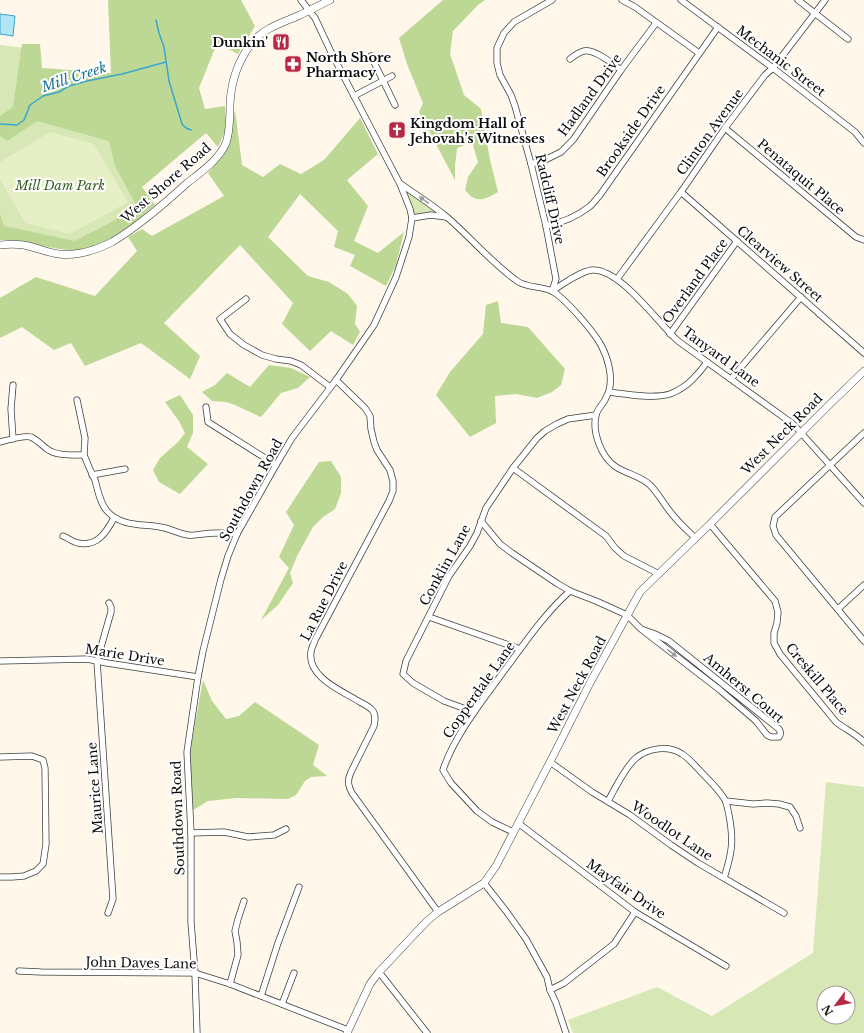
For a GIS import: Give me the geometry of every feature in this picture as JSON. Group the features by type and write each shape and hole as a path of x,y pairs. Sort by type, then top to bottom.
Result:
{"street":[{"name":"Southdown Road","path":"197,1033 195,972 191,922 191,833 187,752 203,651 221,579 237,534 292,438 336,380 374,325 394,281 408,239 412,218 400,184 330,52 315,18 301,0"},
{"name":"West Shore Road","path":"0,244 25,246 62,255 73,254 102,247 133,228 203,170 222,151 228,134 231,95 234,80 241,61 251,44 269,28 330,0"},
{"name":"Radcliff Drive","path":"552,0 514,22 504,33 497,48 496,63 515,106 531,164 546,226 556,278 552,291"},
{"path":"622,0 635,7 699,53"},
{"name":"Mechanic Street","path":"681,0 773,68 855,132 864,143"},
{"path":"798,0 848,39"},
{"name":"Clinton Avenue","path":"617,279 765,75 773,68 825,0"},
{"name":"Hadland Drive","path":"531,164 545,160 561,152 573,140 621,70 656,23"},
{"name":"Brookside Drive","path":"546,226 561,222 576,215 589,207 600,195 718,27"},
{"path":"570,59 582,51 590,51 600,55 621,70"},
{"path":"371,56 395,105"},
{"path":"354,96 392,76"},
{"name":"Penataquit Place","path":"726,128 856,237 864,240"},
{"path":"400,184 447,217 498,265 519,282 525,285 552,291 559,296 591,330 601,344 608,363 610,377 608,392 596,414 596,432 599,444 606,456 615,466 649,483 657,492 672,515 696,538"},
{"name":"Clearview Street","path":"681,192 864,353"},
{"path":"412,218 431,216 447,217"},
{"name":"Overland Place","path":"670,334 738,241"},
{"name":"Tanyard Lane","path":"552,291 574,277 593,270 604,272 617,279 638,298 670,334 793,424 864,503"},
{"path":"730,379 801,297"},
{"path":"246,300 220,320 230,334 244,345 262,355 291,361 301,365 330,387"},
{"path":"608,392 649,395 670,394 683,388 693,379 707,362"},
{"name":"West Neck Road","path":"347,1032 370,984 379,972 426,921 484,883 496,866 591,681 640,592 864,371"},
{"name":"La Rue Drive","path":"336,380 365,408 370,416 374,442 377,450 390,470 393,481 393,491 389,502 315,640 311,651 311,660 315,671 323,679 366,705 373,711 376,719 374,726 348,778 348,786 438,912"},
{"path":"13,385 10,409 13,439"},
{"path":"77,400 85,438 84,455 101,502 114,518 133,524 144,524 166,528 188,535 223,532 237,534"},
{"path":"206,407 208,422 276,465"},
{"name":"Conklin Lane","path":"474,712 444,701 413,683 404,674 406,661 449,576 470,546 477,533 486,508 513,468 537,438 545,431 568,419 596,414"},
{"path":"864,434 775,517 773,526 776,535 864,641"},
{"path":"0,442 23,437 31,437 47,450 55,453 84,455"},
{"path":"513,468 606,536 624,556 659,574"},
{"path":"92,475 125,469"},
{"path":"63,536 76,543 87,544 97,541 107,532 114,518"},
{"name":"Amherst Court","path":"481,520 500,544 519,558 558,584 627,616 641,629 720,690 756,721 767,735 774,738 779,737 780,731 776,726 670,641 641,629"},
{"name":"Creskill Place","path":"710,524 775,601 778,612 774,633 774,643 780,654 836,722 864,742"},
{"path":"838,609 864,585"},
{"name":"Copperdale Lane","path":"513,832 492,822 477,811 451,783 443,770 455,744 474,712 520,649 552,609 570,590"},
{"name":"Maurice Lane","path":"108,913 113,899 98,661 112,607 109,603"},
{"path":"429,617 520,649"},
{"name":"Marie Drive","path":"0,661 86,659 198,677"},
{"path":"608,801 629,765 645,752 658,749 669,749 681,753 713,784 726,801 732,845 730,860 724,878"},
{"path":"0,757 32,756 43,760 45,768 46,844 43,864 36,871 24,876 0,877"},
{"name":"Woodlot Lane","path":"550,762 592,792 630,815 698,863 784,913"},
{"path":"726,801 753,804 779,804 790,807 796,816 800,828"},
{"name":"Mayfair Drive","path":"518,823 635,912 726,966"},
{"path":"191,833 224,832 248,837 274,835 286,829"},
{"path":"484,883 526,939 547,977 550,990 566,1033"},
{"path":"261,996 278,943 299,887"},
{"path":"230,984 238,955 235,931 244,901"},
{"path":"550,990 564,983 614,944 635,912"},
{"name":"John Daves Lane","path":"19,971 195,972 282,1004 347,1032"},
{"path":"379,972 427,1033"},
{"path":"282,1004 294,973"}],"green space":[{"path":"108,0 241,0 255,26 238,54 217,43 199,88 205,109 225,106 226,129 218,147 206,133 142,187 155,205 131,225 105,242 78,251 0,240 0,214 4,226 75,241 138,208 115,166 109,141 37,121 7,141 0,136 0,116 13,107 22,44 40,44 42,68 111,73"},
{"path":"443,0 485,0 478,5 453,31 450,54 464,95 481,109 490,160 498,192 482,199 475,199 465,190 468,177 478,162 472,142 457,148 455,180 419,112 423,103 407,64 399,38"},
{"name":"Mill Dam Park","path":"0,45 24,48 36,117 129,142 142,211 82,249 0,238"},
{"path":"235,110 242,165 263,177 280,164 301,174 324,160 360,118 378,154 347,180 368,206 354,241 378,253 404,232 396,265 386,286 350,266 355,255 334,247 338,231 300,194 268,237 308,276 329,282 348,294 357,306 355,324 360,332 353,345 331,331 310,351 282,324 293,303 240,245 164,323 200,356 190,379 141,343 85,366 71,343 54,350 22,327 0,338 0,298 36,277 95,296 137,251 128,237 142,229 152,236 224,196 208,173 223,156 232,130"},
{"path":"50,132 94,144 128,202 70,234 25,223 0,179 0,162"},
{"path":"404,188 442,215 413,215"},
{"path":"498,301 501,323 528,327 565,369 561,385 552,392 537,398 516,394 495,396 496,423 470,437 436,395 450,372 483,334 486,305"},
{"path":"269,365 291,368 310,377 298,388 281,393 261,417 226,402 212,401 202,392 215,385 227,373 250,387"},
{"path":"180,395 193,415 193,433 187,447 208,464 180,494 159,482 153,470 160,458 178,442 185,433 179,421 165,402"},
{"path":"331,461 341,477 341,493 335,509 323,517 313,527 297,556 290,573 293,583 278,605 261,620 289,568 279,557 294,525 286,512 319,462"},
{"path":"203,680 212,701 226,719 239,716 255,702 319,745 313,765 327,776 311,777 305,781 296,795 288,799 236,798 208,801 193,810 190,752"},
{"path":"826,782 864,787 864,1033 573,1033 568,1020 657,987 712,1016 813,953"}],"water":[{"path":"0,14 15,16 13,36 0,34"}],"waterway":[{"name":"Mill Creek","path":"156,20 164,47 169,81 182,124 191,130"},
{"name":"Mill Creek","path":"0,124 17,125 24,120 30,105 43,96 59,92 69,86 166,62"}],"place":[{"name":"Dunkin'","path":"281,42"},
{"name":"North Shore Pharmacy","path":"293,64"},
{"name":"Kingdom Hall of Jehovah’s Witnesses","path":"397,130"}]}
